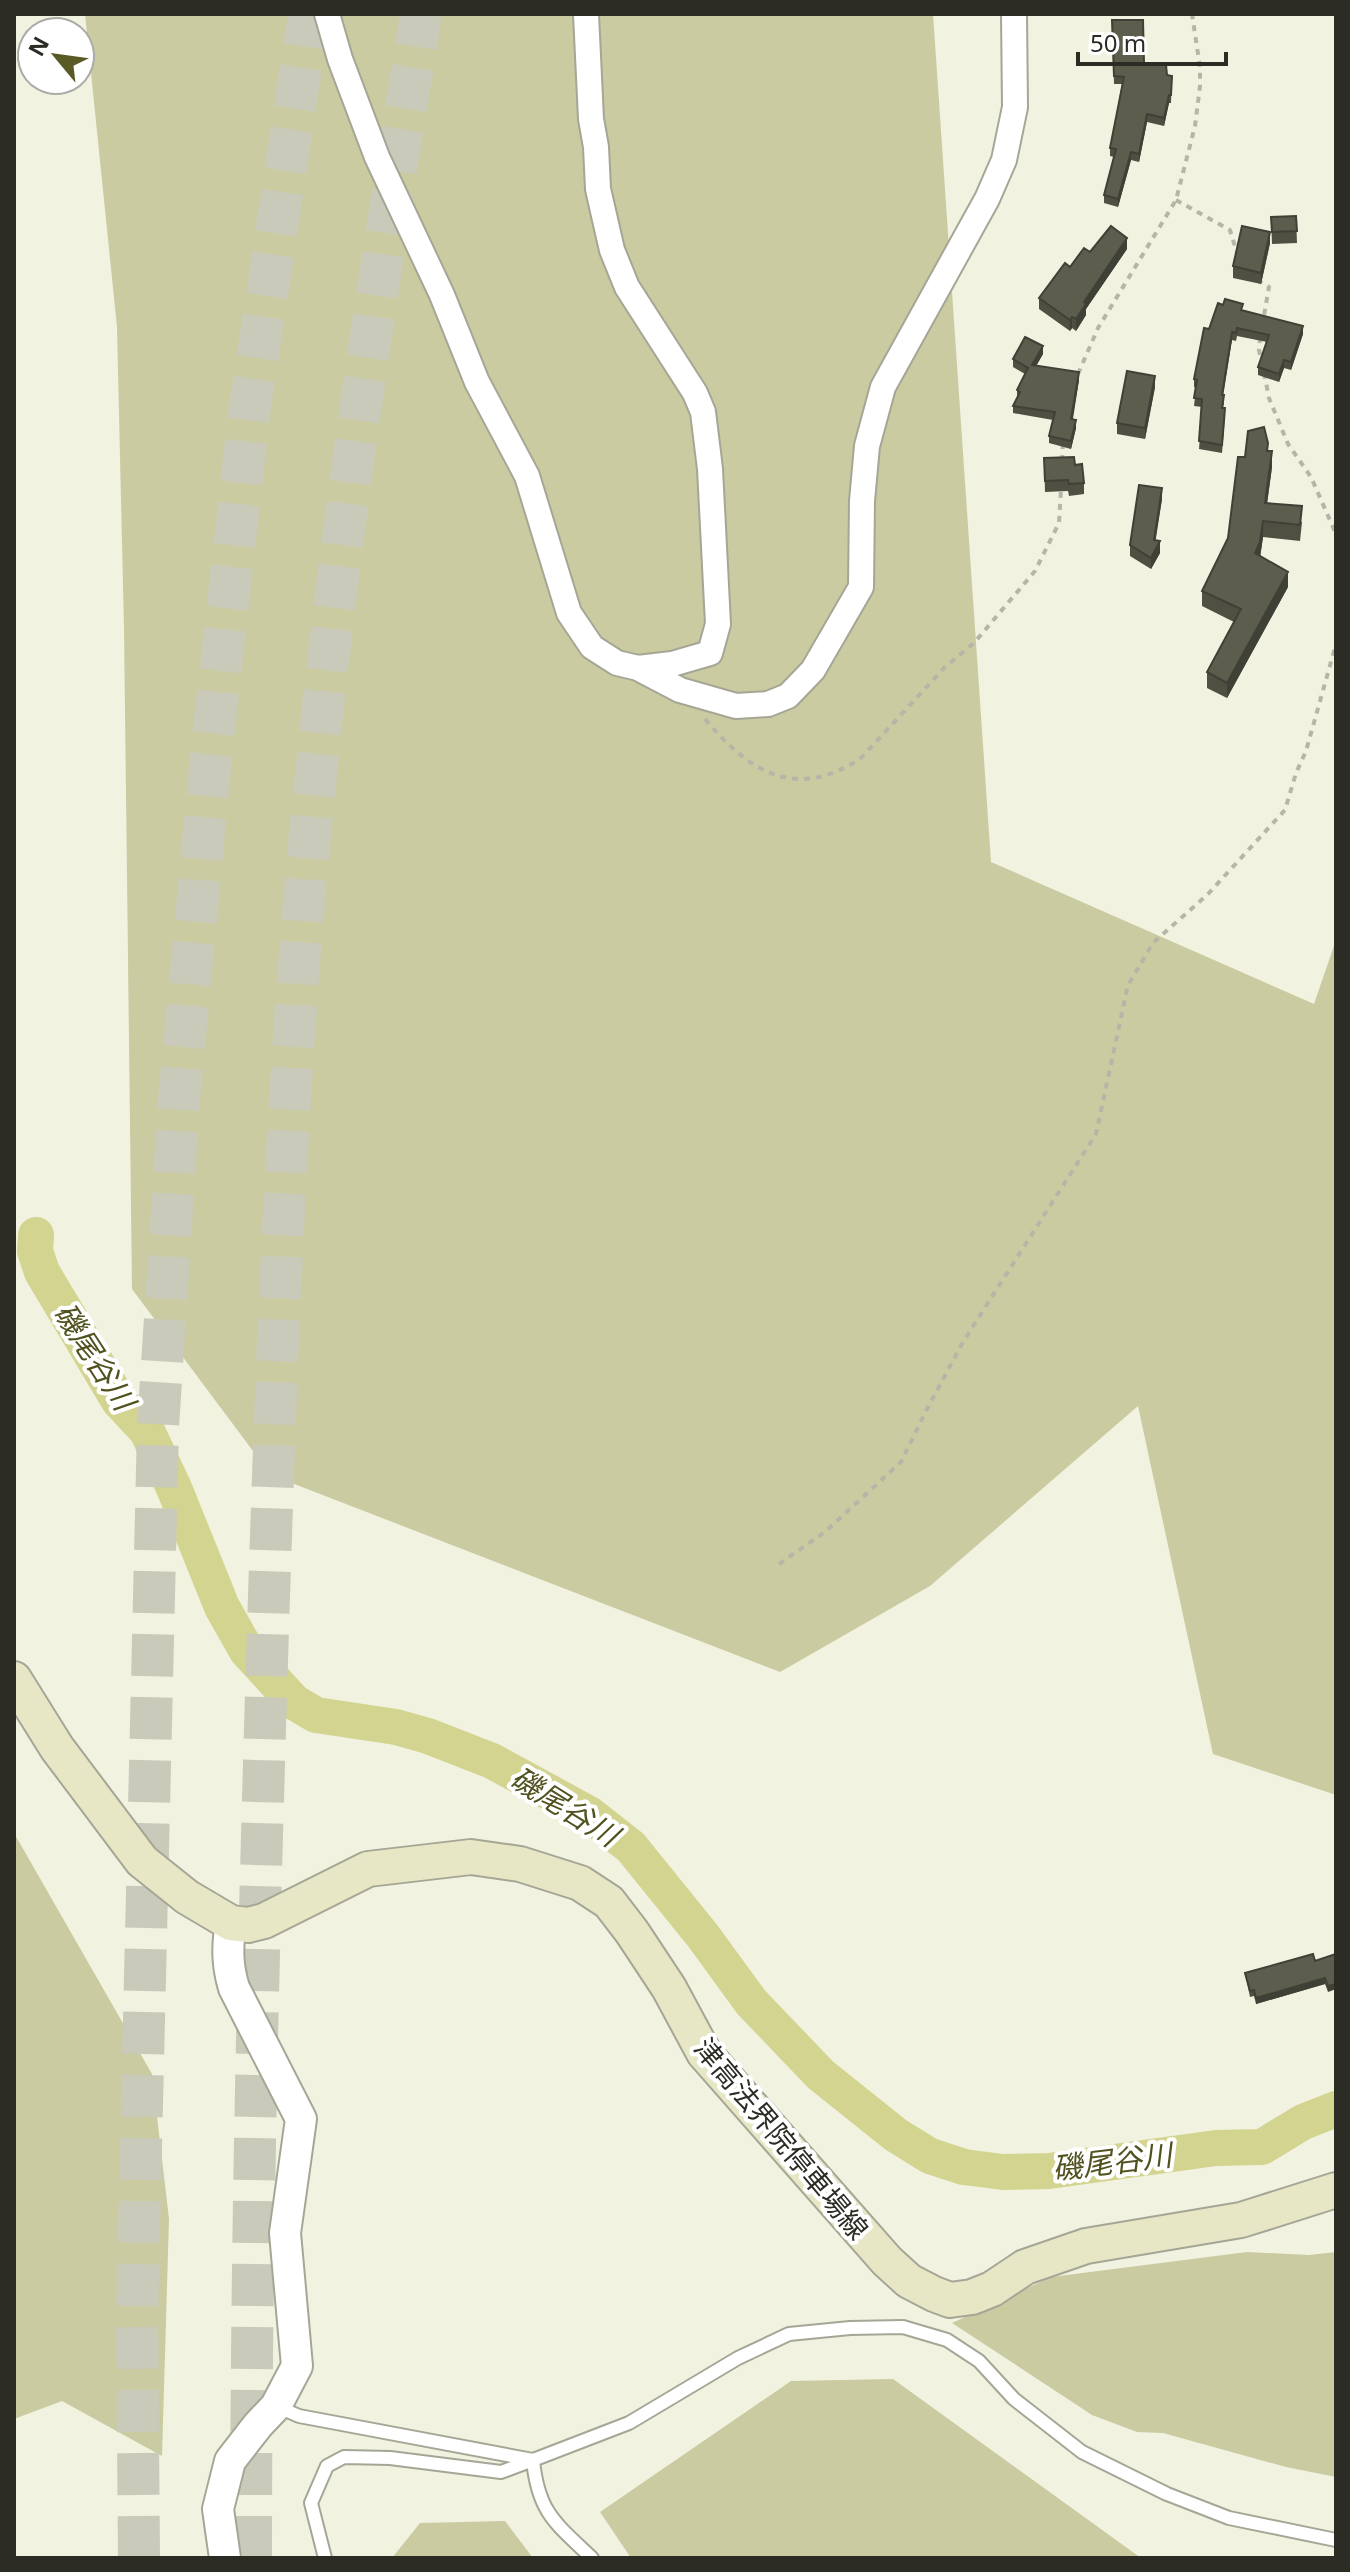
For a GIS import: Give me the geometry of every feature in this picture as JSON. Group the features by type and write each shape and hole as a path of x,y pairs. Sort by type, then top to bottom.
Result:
{"main road":[{"path":"14,1679 57,1748 142,1861 187,1897 231,1923"},
{"name":"津高法界院停車場線","path":"231,1923 248,1925 264,1921 368,1869 471,1857 520,1864 580,1883 609,1902 632,1932 669,1988 704,2053 887,2261 909,2281 950,2300 972,2297 992,2289 1025,2267 1086,2246 1241,2220 1336,2190"}],"street":[{"path":"327,14 340,59 377,157 442,295 477,382 527,476 569,613 592,647 617,663 638,668 680,690 736,706 768,704 788,696 813,670 861,587 862,501 867,446 883,387 987,199 1004,160 1015,107 1014,14"},
{"path":"586,14 587,68 598,189 612,250 627,287 695,393 703,412 710,469 718,624 710,653 672,664 638,668"},
{"path":"225,2558 218,2509 230,2461 276,2406 297,2366 285,2233 301,2119 234,1988 228,1967 227,1943 231,1923"}],"lane":[{"path":"325,2558 311,2503 327,2466 344,2457 390,2458 501,2472 629,2423 738,2358 789,2334 903,2327 947,2340 979,2361 1014,2399 1082,2452 1167,2494 1229,2518 1336,2540"},
{"path":"276,2406 299,2416 533,2460"},
{"path":"533,2460 535,2486 543,2507 592,2558"}],"path":[{"path":"1077,376 1098,328 1176,200 1195,126 1200,86 1192,14"},
{"path":"1176,200 1230,230 1238,257"},
{"path":"1255,279 1269,287 1259,350 1269,398 1288,444 1311,477 1336,534"},
{"path":"1062,462 1065,432"},
{"path":"680,690 716,733 748,761 784,779 814,780 845,769 861,758 945,667 974,643 1035,571 1059,523 1061,477"},
{"path":"779,1564 825,1532 901,1462 963,1342 1096,1134 1128,985 1153,943 1217,885 1285,810 1306,751 1336,644"}],"green space":[{"path":"933,14 991,862 1314,1004 1336,940 1336,1795 1213,1754 1138,1406 930,1586 780,1672 271,1475 132,1289 117,327 93,96 96,96 96,16 85,16"},
{"path":"14,1833 152,2074 169,2219 162,2456 62,2401 14,2419"},
{"path":"1247,2252 1309,2255 1336,2252 1336,2477 1286,2467 1163,2433 1137,2432 1092,2415 952,2323 1051,2277"},
{"path":"893,2379 1141,2558 631,2558 600,2512 791,2381"},
{"path":"505,2521 533,2558 392,2558 420,2523"}],"building":[{"path":"1112,20 1143,20 1144,63 1166,65 1167,75 1172,76 1171,95 1164,118 1147,114 1139,154 1131,152 1118,199 1104,195 1116,149 1110,148 1124,77 1114,76"},
{"path":"1296,216 1297,231 1272,232 1271,217"},
{"path":"1111,226 1127,238 1076,319 1072,317 1070,320 1039,298 1065,263 1070,267 1084,248 1090,252"},
{"path":"1242,226 1270,232 1261,273 1233,266"},
{"path":"1225,299 1243,304 1241,310 1303,326 1291,362 1284,360 1279,374 1258,367 1269,335 1237,328 1236,333 1232,332 1222,395 1222,408 1225,408 1222,445 1199,441 1202,399 1194,398 1197,380 1194,379 1204,328 1209,329 1218,303 1223,305"},
{"path":"1025,337 1043,346 1032,365 1079,372 1071,419 1076,420 1071,441 1049,436 1055,412 1013,406 1028,368 1013,359"},
{"path":"1127,371 1155,376 1145,428 1117,423"},
{"path":"1264,427 1267,451 1272,451 1265,503 1302,506 1300,525 1263,521 1255,553 1288,572 1227,683 1207,672 1241,609 1202,591 1228,538 1238,457 1245,457 1248,431"},
{"path":"1074,457 1075,465 1082,464 1084,483 1045,481 1044,458"},
{"path":"1139,485 1162,488 1154,540 1160,541 1151,558 1130,545"},
{"path":"1313,1954 1315,1961 1336,1954 1336,1984 1328,1986 1325,1978 1256,1998 1254,1990 1250,1991 1245,1973"}],"waterway":[{"name":"磯尾谷川","path":"36,1235 35,1251 42,1272 119,1401 147,1431 174,1488 222,1607 247,1651 294,1702 316,1715 396,1727 428,1736 492,1761 589,1814 631,1847 703,1936 751,2002 821,2075 896,2135 930,2156 964,2167 1003,2172 1049,2171 1216,2148 1262,2147 1303,2122 1336,2109"}],"tunnel":[{"path":"139,2558 137,2316 158,1427 179,1100 212,746 249,414 309,14"},
{"path":"251,2558 254,2197 262,1837 276,1388 291,1075 307,868 338,576 377,295 421,14"}]}
